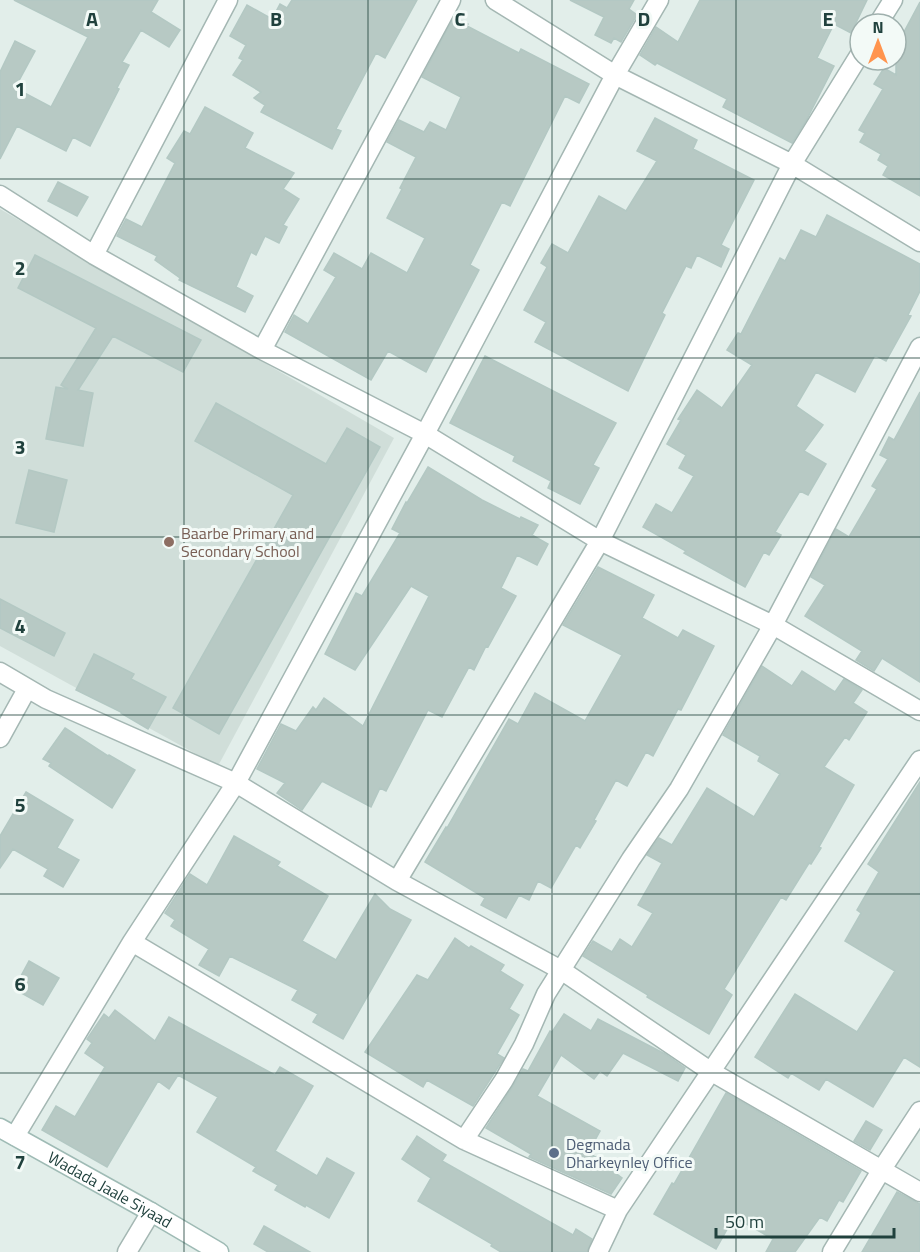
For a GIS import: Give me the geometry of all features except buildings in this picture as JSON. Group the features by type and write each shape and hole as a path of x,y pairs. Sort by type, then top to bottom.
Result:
{"street":[{"path":"94,255 228,0"},
{"path":"262,350 451,0"},
{"path":"495,0 615,75 792,164 920,242"},
{"path":"8,1132 236,783 425,434 615,75 659,0"},
{"path":"397,881 600,541 792,164 849,72"},
{"path":"0,195 94,255 262,350 425,434 600,541 773,625 920,711"},
{"path":"464,1140 525,1044 546,994 631,858 679,789 773,625 920,347"},
{"path":"0,672 46,699 236,783 397,881 561,970 710,1071 920,1192"},
{"path":"0,738 27,689"},
{"path":"598,1252 618,1210 920,760"},
{"path":"132,942 464,1140 618,1210"},
{"path":"832,1252 920,1111"},
{"name":"Wadada Jaale Siyaad","path":"8,1132 219,1252"},
{"path":"127,1252 151,1212"}],"shaded area":[{"name":"Baarbe Primary and Secondary School","path":"0,209 394,438 218,766 0,646"}],"place":[{"name":"Baarbe Primary and Secondary School","path":"169,542"},
{"name":"Degmada Dharkeynley Office","path":"554,1153"}]}
